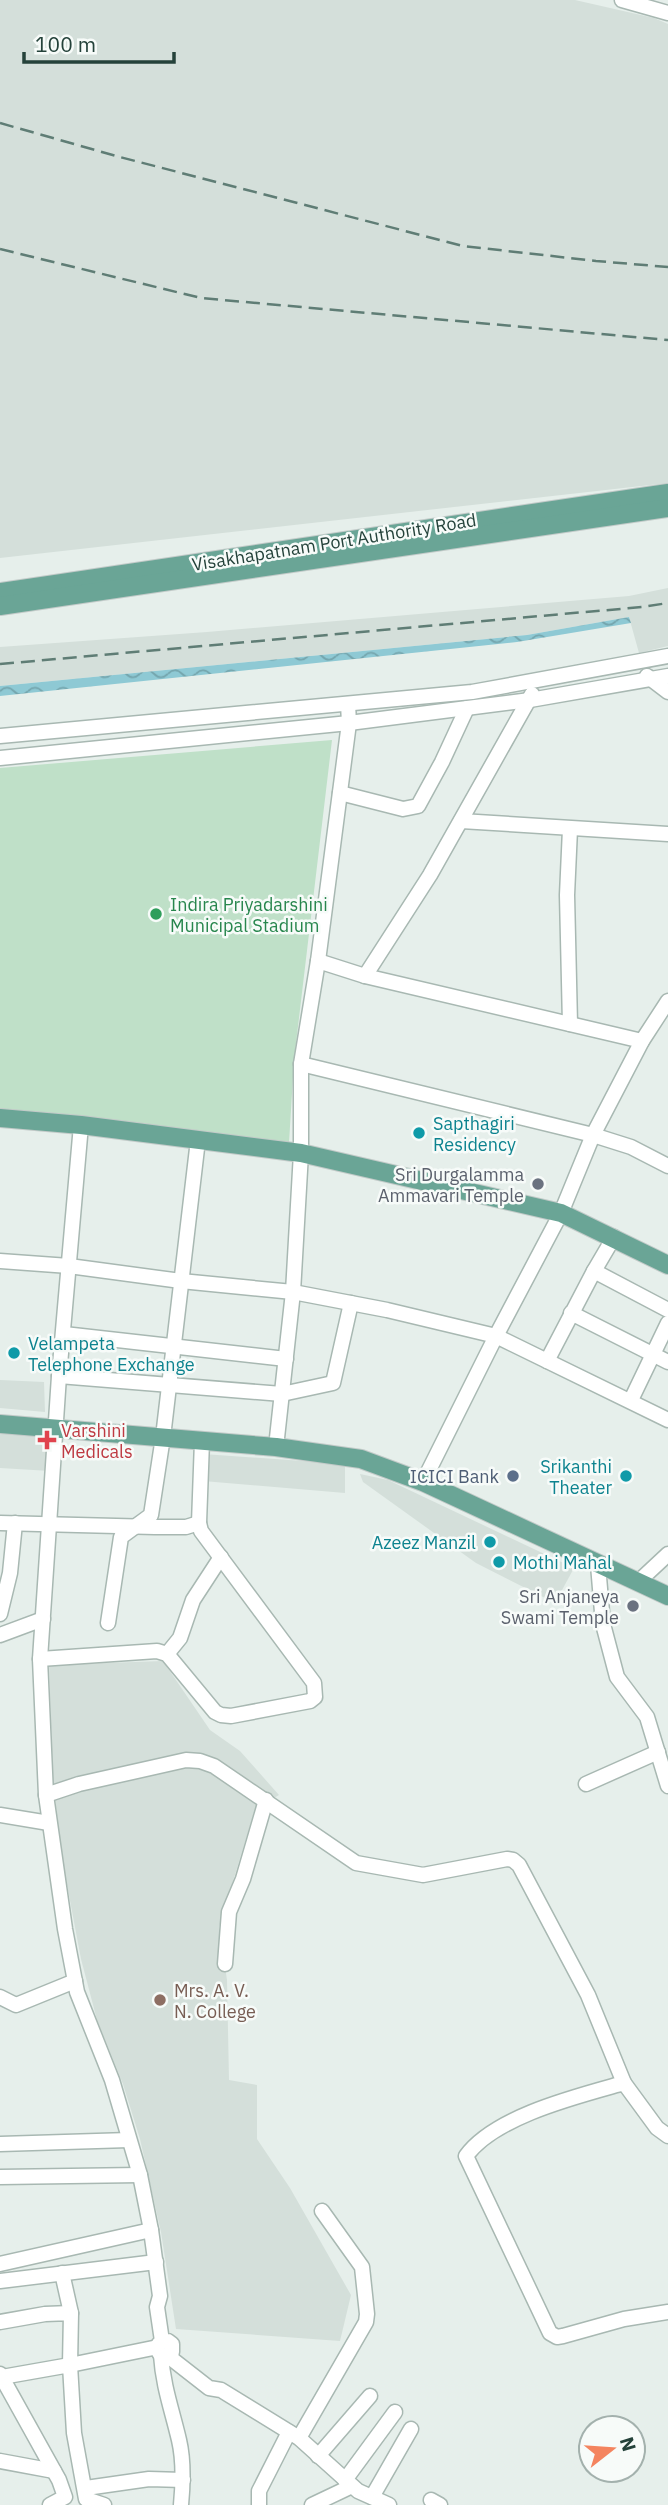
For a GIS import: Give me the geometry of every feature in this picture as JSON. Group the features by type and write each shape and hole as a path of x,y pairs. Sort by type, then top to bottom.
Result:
{"main road":[{"name":"Visakhapatnam Port Authority Road","path":"0,592 668,493"},
{"name":"Visakhapatnam Port Authority Road","path":"0,606 668,508"},
{"path":"0,1118 81,1125 301,1153 561,1213 668,1265"},
{"path":"0,1424 276,1447 362,1459 423,1482 668,1596"}],"street":[{"path":"622,0 668,13"},
{"path":"0,736 472,692 667,658"},
{"path":"638,663 650,680 668,692"},
{"path":"0,758 349,723 530,700 668,676"},
{"path":"365,976 430,875 530,700 536,681"},
{"path":"276,1447 293,1292 301,1153 301,1064 318,961 340,793 349,723 348,704"},
{"path":"340,793 403,809 418,806 467,708"},
{"path":"461,821 668,834"},
{"path":"569,1024 567,895 570,829"},
{"path":"318,961 365,976 642,1041"},
{"path":"423,1482 561,1213 593,1135 642,1041 668,1001"},
{"path":"301,1064 593,1135 631,1147 668,1166"},
{"path":"81,1125 59,1376 40,1659 46,1795 75,1981 112,2080 140,2175 151,2230 160,2296 157,2307 165,2348 163,2386 180,2442 183,2480 181,2505"},
{"path":"108,1623 121,1536 151,1515 163,1437 198,1140"},
{"path":"547,1361 614,1237"},
{"path":"0,1261 69,1266 293,1292 496,1336 668,1420"},
{"path":"594,1271 668,1310"},
{"path":"59,1376 282,1394 333,1383 351,1303"},
{"path":"571,1313 668,1362"},
{"path":"631,1400 668,1323"},
{"path":"64,1334 286,1359"},
{"path":"40,1659 157,1651 167,1654 221,1716 310,1701 315,1697 314,1683 201,1531 202,1441"},
{"path":"0,1614 10,1573 8,1523 186,1527 199,1523"},
{"path":"638,1582 668,1554"},
{"path":"167,1654 180,1638 193,1601 221,1557"},
{"path":"598,1564 603,1623 617,1677 647,1717 668,1786"},
{"path":"0,1635 43,1619"},
{"path":"586,1784 658,1752"},
{"path":"46,1795 79,1784 186,1760 201,1761 214,1766 266,1800 356,1863 423,1875 513,1860 519,1865 588,1995 624,2082 657,2128 668,2136"},
{"path":"225,1964 229,1912 243,1879 266,1800"},
{"path":"0,1815 49,1824"},
{"path":"0,1997 16,2006 75,1981"},
{"path":"624,2082 560,2101 505,2125 474,2146 466,2156 550,2333 557,2337 563,2336 624,2319 668,2312"},
{"path":"0,2144 130,2140"},
{"path":"0,2177 140,2175"},
{"path":"259,2505 259,2491 366,2322 362,2267 322,2211"},
{"path":"0,2264 151,2230"},
{"path":"0,2281 156,2262"},
{"path":"62,2273 71,2313 70,2365 74,2433 86,2497"},
{"path":"0,2322 44,2314 71,2313"},
{"path":"165,2348 209,2388 221,2390 294,2435 357,2492 388,2505"},
{"path":"65,2497 54,2470 1,2376 165,2348"},
{"path":"318,2455 370,2396"},
{"path":"357,2492 395,2412"},
{"path":"312,2505 357,2492 411,2429"},
{"path":"0,2461 54,2470"},
{"path":"50,2505 65,2497 86,2497 149,2479 183,2480"},
{"path":"86,2497 104,2505"}],"shaded area":[{"path":"0,0 575,0 654,18 668,24 668,483 0,558"},
{"path":"668,588 668,646 639,653 629,617 527,635 0,686 0,647 629,596"},
{"path":"0,1380 44,1382 45,1412 0,1408"},
{"path":"0,1432 51,1436 50,1471 0,1468"},
{"path":"203,1454 345,1464 345,1493 203,1481"},
{"path":"360,1474 388,1480 574,1568 555,1603 476,1563 363,1482"},
{"name":"Mrs. A. V. N. College","path":"163,1661 210,1730 240,1751 279,1795 255,1809 219,1927 227,1980 229,2080 257,2085 257,2139 290,2188 351,2295 340,2341 176,2329 161,2232 140,2139 123,2084 97,2020 81,1959 62,1858 53,1781 49,1665"}],"green space":[{"name":"Indira Priyadarshini Municipal Stadium","path":"332,740 294,1060 289,1143 0,1111 0,768"}],"water":[{"path":"629,617 631,623 517,642 0,696 0,686 527,635"}],"railway":[{"path":"0,123 116,156 463,246 668,267"},
{"path":"0,249 201,298 668,340"},
{"path":"0,664 668,603"}],"place":[{"name":"Indira Priyadarshini Municipal Stadium","path":"156,914"},
{"name":"Sapthagiri Residency","path":"419,1133"},
{"name":"Sri Durgalamma Ammavari Temple","path":"538,1184"},
{"name":"Velampeta Telephone Exchange","path":"14,1353"},
{"name":"Varshini Medicals","path":"47,1440"},
{"name":"ICICI Bank","path":"513,1476"},
{"name":"Srikanthi Theater","path":"626,1476"},
{"name":"Azeez Manzil","path":"490,1542"},
{"name":"Mothi Mahal","path":"499,1562"},
{"name":"Sri Anjaneya Swami Temple","path":"633,1606"},
{"name":"Mrs. A. V. N. College","path":"160,2000"}]}
